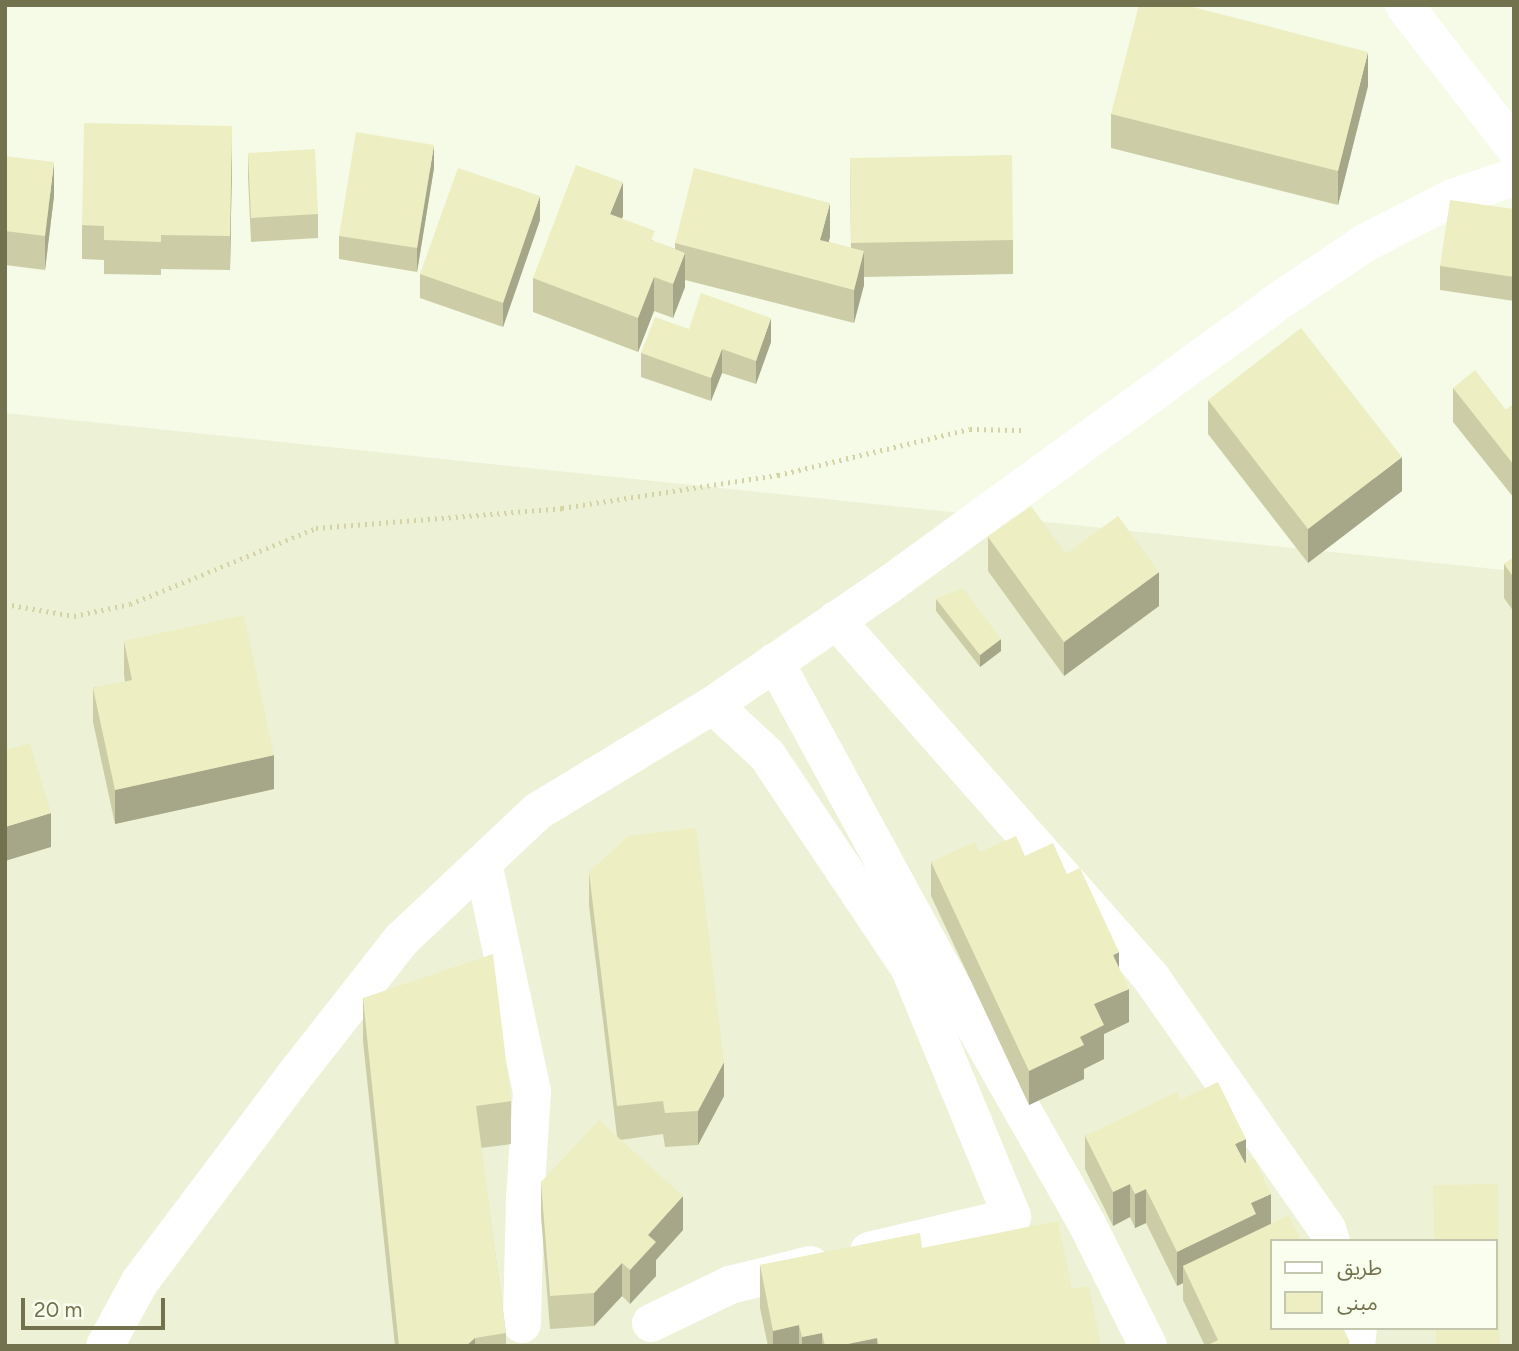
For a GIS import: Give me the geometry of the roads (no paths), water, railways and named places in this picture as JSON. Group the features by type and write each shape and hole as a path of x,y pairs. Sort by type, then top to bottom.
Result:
{"street":[{"path":"1404,5 1514,147"},
{"path":"104,1346 139,1283 292,1079 401,940 538,811 713,705 836,621 1273,305 1366,243 1452,198 1514,177"},
{"path":"836,621 1152,979 1327,1229 1330,1239"},
{"path":"775,662 953,988 1087,1224 1149,1346"},
{"path":"651,1323 730,1284 1012,1217 910,969 767,755 713,705"},
{"path":"483,863 532,1091 525,1199 522,1324"}]}
